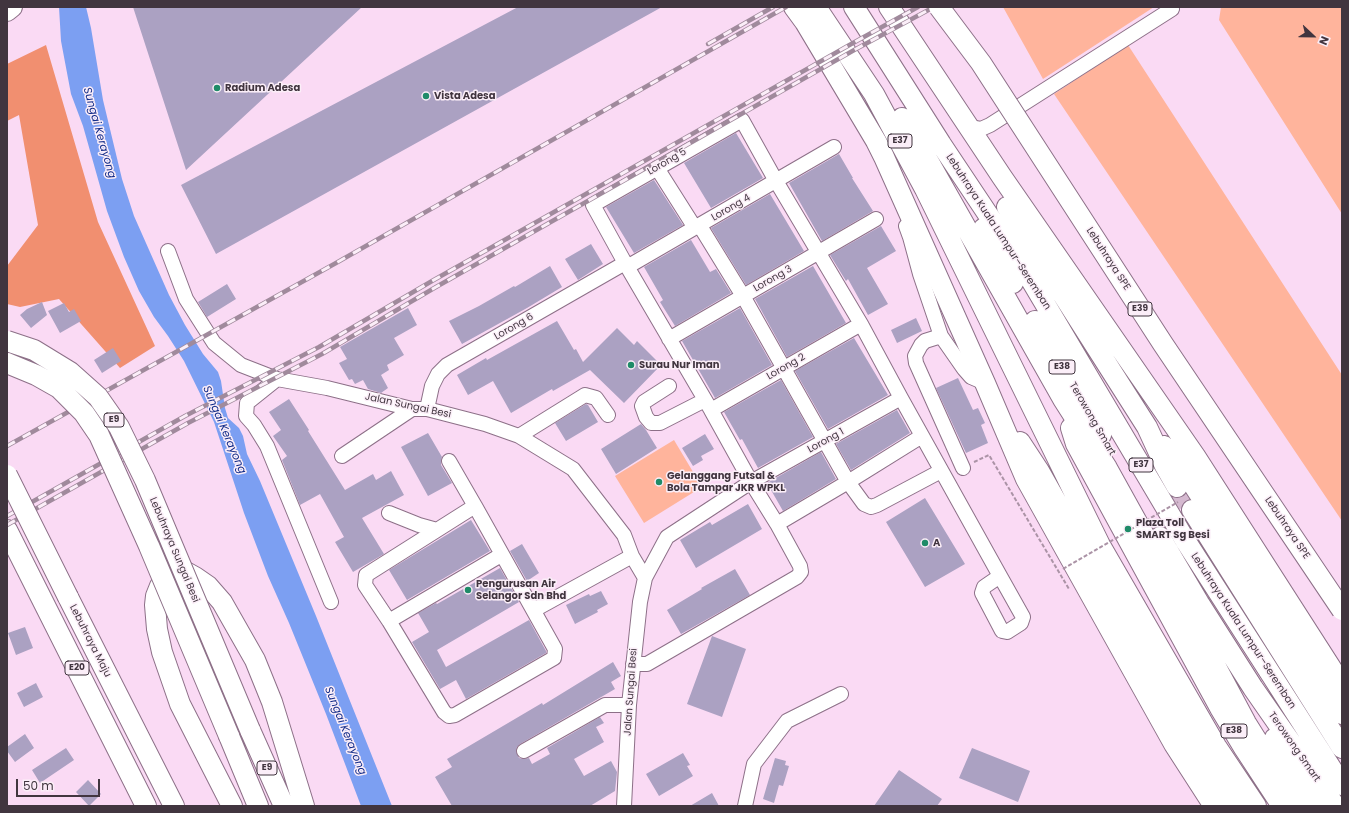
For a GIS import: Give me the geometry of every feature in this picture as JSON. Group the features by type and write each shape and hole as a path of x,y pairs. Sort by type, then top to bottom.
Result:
{"highway":[{"path":"7,11 12,7"},
{"path":"794,7 805,22 884,157 994,403 1026,479 1174,744 1214,806"},
{"path":"801,7 852,80 874,94"},
{"name":"E37","path":"816,7 874,94 925,188 1100,545 1216,746 1256,806"},
{"name":"Lebuhraya Kuala Lumpur–Seremban","path":"854,7 1025,270 1185,540 1342,785"},
{"path":"874,7 944,109 1148,427 1185,472 1342,714"},
{"path":"889,7 969,127 1195,456 1342,685"},
{"name":"Lebuhraya SPE","path":"940,7 981,62 1163,344 1342,610"},
{"name":"Lebuhraya SPE","path":"951,7 985,54 1165,333 1342,596"},
{"name":"Terowong Smart","path":"850,58 881,84 930,164 1063,399 1107,468 1246,723 1298,806"},
{"name":"Terowong Smart","path":"942,144 1013,283 1189,587 1253,688 1335,806"},
{"name":"Lebuhraya Sungai Besi","path":"7,341 34,350 70,372 98,397 119,427 145,480 250,730 284,806"},
{"name":"E9","path":"7,363 36,375 59,388 84,413 99,435 149,546 230,736 258,806"},
{"name":"Terowong Smart","path":"1063,399 1076,444 1220,708 1282,806"},
{"path":"994,403 1039,471 1184,728 1234,806"},
{"path":"1148,427 1182,500 1342,748"},
{"name":"Lebuhraya Maju","path":"7,475 174,806"},
{"name":"E20","path":"7,530 146,806"},
{"path":"232,806 180,704 162,652 157,629 155,605 156,596 166,577 176,573 186,572 208,586 222,602 252,653 272,702 304,806"},
{"name":"Terowong Smart","path":"1253,688 1270,730 1283,754 1316,806"}],"street":[{"path":"969,127 981,129 990,126 1172,8"},
{"name":"Lorong 5","path":"626,265 593,205 742,120 776,181"},
{"name":"Lorong 4","path":"626,265 697,227 834,147"},
{"path":"884,157 891,188 910,237 920,274 941,336 971,377 985,383"},
{"path":"657,168 743,296 848,482 864,504 871,507 941,471"},
{"path":"776,181 861,324 1000,576"},
{"name":"Lorong 3","path":"669,339 876,219"},
{"name":"Jalan Sungai Besi","path":"168,251 186,299 214,343 241,365 277,378 412,408 427,409 485,424 519,436 573,469 624,535 632,556 645,578"},
{"path":"626,265 708,405 750,482 777,524 800,566 801,572 797,577 648,664 633,664"},
{"name":"Lorong 6","path":"427,409 432,386 438,374 447,365 626,265"},
{"name":"Lorong 2","path":"669,386 644,402 642,406 646,417 651,423 660,423 708,405 784,368 861,324"},
{"path":"941,336 925,341 921,344 916,356 916,363 963,468"},
{"path":"277,378 247,403 246,416 254,425 267,446 331,602"},
{"path":"519,436 585,394 596,398 608,415"},
{"name":"Lorong 1","path":"750,482 901,398"},
{"path":"342,456 412,408"},
{"path":"777,524 922,436"},
{"path":"449,461 475,506 501,555 534,610 554,648 554,658 455,715 449,716 444,712 366,585 366,575 475,506"},
{"name":"Jalan Sungai Besi","path":"624,806 629,706 640,602 645,578 667,537 750,482"},
{"path":"389,513 419,525 438,530"},
{"path":"389,621 501,555"},
{"path":"534,610 632,556"},
{"path":"745,806 754,764 787,721 841,694"},
{"path":"524,751 606,705 629,706"}],"path":[{"path":"1063,570 1182,500"}],"shaded area":[{"path":"1003,7 1154,7 1043,79"},
{"path":"1221,7 1342,7 1342,214 1219,20"},
{"path":"46,45 98,222 155,346 120,368 59,299 20,307 7,304 7,266 38,225 19,115 7,121 7,64"},
{"path":"1128,45 1342,375 1342,521 1054,94"},
{"name":"Gelanggang Futsal & Bola Tampar JKR WPKL","path":"674,440 702,487 644,523 615,476"}],"water":[{"name":"Sungai Kerayong","path":"59,7 86,7 103,100 122,179 134,216 169,295 185,325 203,354 218,372 228,418 239,428 243,436 247,454 260,481 316,616 392,806 361,806 326,714 268,576 244,513 214,422 184,361 154,317 139,291 124,257 107,211 83,126 71,94 61,41"}],"building":[{"name":"Radium Adesa","path":"133,7 362,7 186,170"},
{"name":"Vista Adesa","path":"518,7 662,7 216,254 181,185"},
{"path":"736,133 763,178 711,208 684,163"},
{"path":"839,154 873,211 822,241 789,183"},
{"path":"654,180 683,225 634,253 606,207"},
{"path":"770,194 804,251 746,285 711,228"},
{"path":"881,226 896,251 867,268 888,304 868,315 848,279 846,281 830,255"},
{"path":"691,240 710,272 716,269 731,293 675,326 660,302 663,300 644,267"},
{"path":"591,244 603,264 578,280 565,259"},
{"path":"550,266 562,287 462,344 449,321 514,286 515,287"},
{"path":"813,266 846,323 787,357 755,299"},
{"path":"227,284 236,299 207,317 198,302"},
{"path":"42,302 47,315 31,328 20,315 27,309"},
{"path":"64,303 69,312 74,309 81,321 60,333 48,311"},
{"path":"408,308 417,325 394,338 404,355 387,365 389,370 381,375 388,388 381,393 368,389 363,380 355,384 352,379 349,380 339,363 347,359 340,347"},
{"path":"740,308 772,365 715,398 682,341"},
{"path":"916,318 922,331 897,343 891,330"},
{"path":"557,321 583,362 617,328 634,345 637,341 661,365 624,403 590,370 553,391 552,389 511,413 493,381 468,395 457,375"},
{"path":"854,338 888,395 828,429 795,371"},
{"path":"113,348 121,361 102,373 94,360"},
{"path":"958,378 973,410 978,408 985,423 981,425 988,443 966,453 936,388"},
{"path":"781,380 813,437 758,468 742,439 740,440 724,412"},
{"path":"289,399 345,490 373,474 376,480 391,471 404,495 362,518 384,554 353,572 335,542 344,537 320,494 300,505 282,460 287,456 273,436 281,430 269,412"},
{"path":"586,404 598,422 566,441 555,423"},
{"path":"897,410 910,433 851,470 836,444"},
{"path":"641,424 657,448 616,474 601,449"},
{"path":"428,433 442,457 441,465 452,483 428,496 401,447"},
{"path":"705,434 714,449 701,456 703,460 693,466 682,448"},
{"path":"821,452 836,479 783,511 767,483"},
{"path":"1186,494 1189,499 1181,507 1176,498 1182,497"},
{"name":"A","path":"925,498 965,564 925,587 886,522"},
{"path":"748,504 762,529 696,568 680,540 710,522 712,525"},
{"path":"471,520 490,551 407,600 389,570"},
{"path":"522,544 539,573 527,581 510,551"},
{"path":"500,568 519,602 437,650 446,667 529,620 546,653 466,699 456,680 440,689 412,642 429,632 418,613 436,603 437,604"},
{"path":"735,569 750,595 681,634 667,610 702,589 701,588"},
{"path":"601,591 608,604 597,610 598,612 575,624 566,605 589,594 590,596"},
{"path":"25,627 33,648 16,655 8,633"},
{"path":"712,636 746,649 722,717 687,704"},
{"path":"613,662 621,676 611,682 615,689 520,744 516,751 519,758 529,758 532,764 550,754 547,748 600,717 604,723 596,727 604,742 574,759 584,776 611,761 617,772 615,791 590,806 452,806 435,777 452,767 447,759 542,703 543,705"},
{"path":"36,683 43,697 24,707 17,693"},
{"path":"25,734 34,748 15,762 7,751 7,747"},
{"path":"66,748 74,760 40,783 32,770"},
{"path":"972,748 1030,771 1018,802 959,778"},
{"path":"683,753 690,765 687,766 693,776 659,796 646,774"},
{"path":"775,758 786,761 785,765 789,766 783,786 779,785 774,803 763,799"},
{"path":"899,770 942,799 937,806 874,806"},
{"path":"88,780 101,794 89,806 76,792"},
{"path":"712,793 719,806 690,806"}],"tunnel":[{"path":"1177,487 1192,510"}],"railway":[{"path":"708,44 773,7"},
{"path":"7,446 336,263 786,7"},
{"path":"7,516 185,416 319,347 432,281 918,7"},
{"path":"7,525 188,423 322,354 436,287 856,49 934,7"}],"place":[{"name":"Radium Adesa","path":"217,88"},
{"name":"Vista Adesa","path":"426,96"},
{"name":"Surau Nur Iman","path":"631,365"},
{"name":"Gelanggang Futsal & Bola Tampar JKR WPKL","path":"659,482"},
{"name":"Plaza Toll SMART Sg Besi","path":"1128,529"},
{"name":"A","path":"925,543"},
{"name":"Pengurusan Air Selangor Sdn Bhd","path":"468,590"}]}
